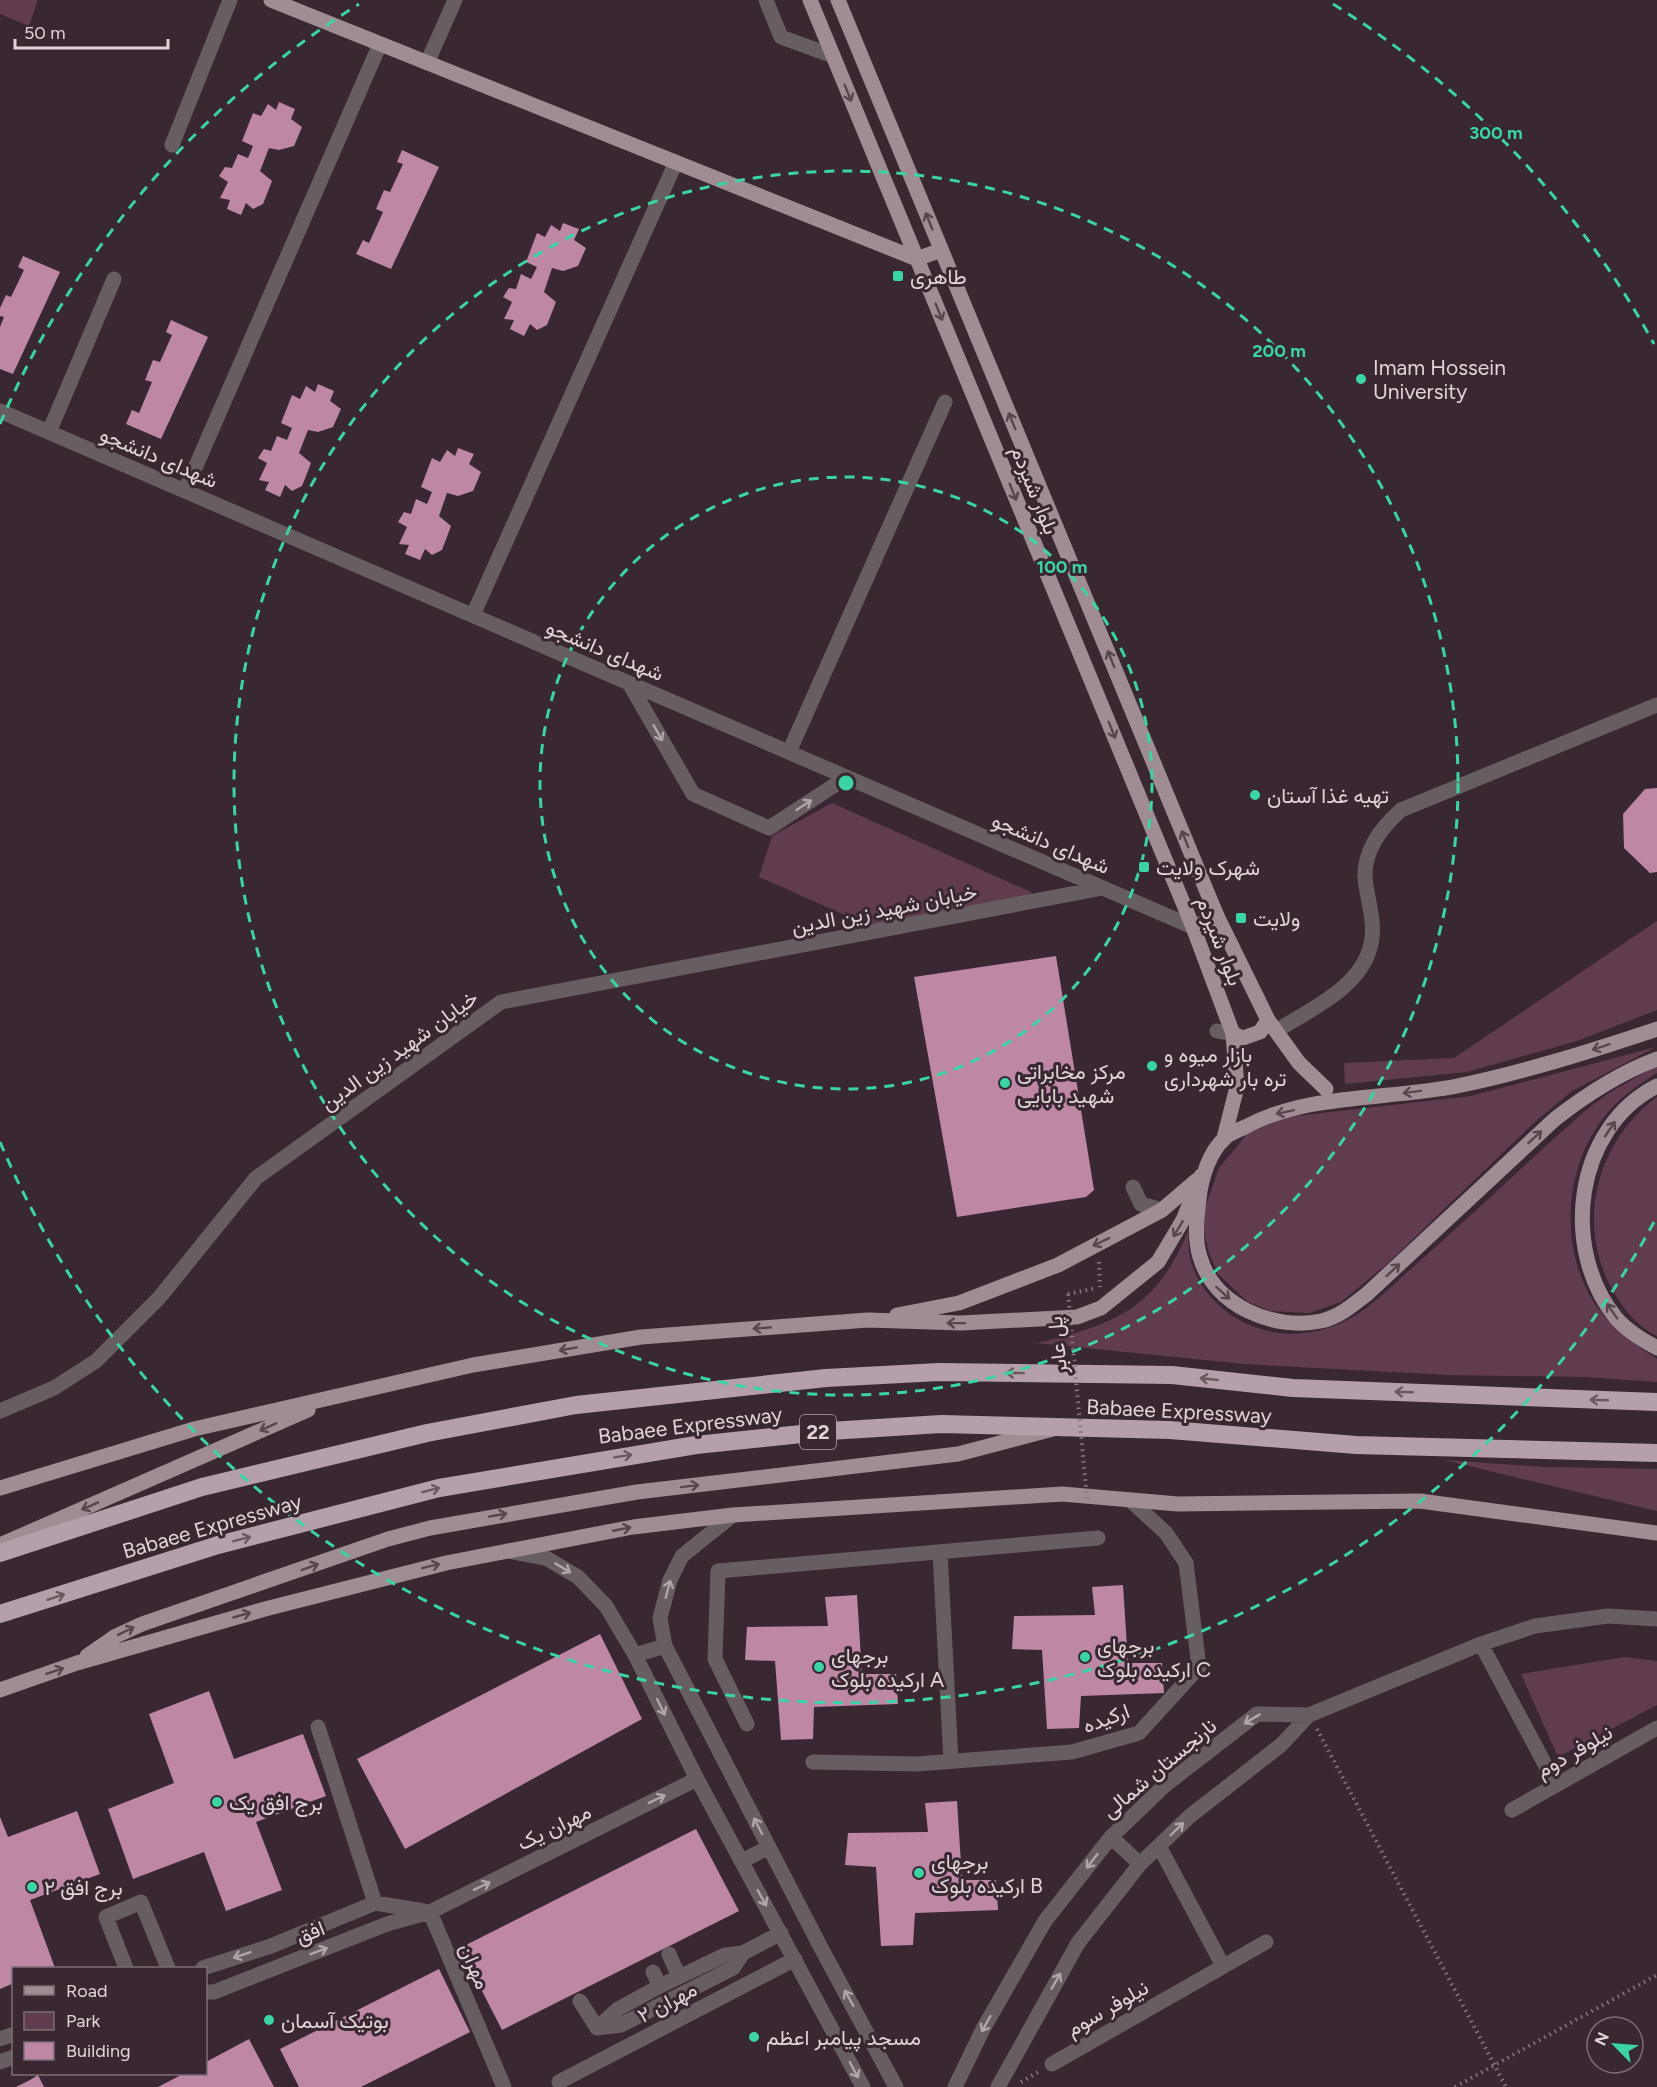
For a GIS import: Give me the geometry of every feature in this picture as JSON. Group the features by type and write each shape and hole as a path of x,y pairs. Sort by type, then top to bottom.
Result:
{"highway":[{"name":"Babaee Expressway","path":"0,1553 202,1487 427,1433 576,1404 826,1378 939,1372 1172,1375 1293,1388 1657,1402"},
{"name":"Babaee Expressway","path":"0,1614 218,1545 439,1488 582,1462 696,1445 830,1431 940,1424 1170,1430 1356,1445 1657,1454"}],"main road":[{"path":"271,0 917,259 942,250"},
{"name":"بلوار شیردم","path":"810,0 1193,927 1233,1034 1237,1088 1224,1138"},
{"name":"بلوار شیردم","path":"838,0 1217,916 1272,1025 1299,1063 1326,1089"},
{"path":"1233,1034 1243,1038 1272,1025"},
{"path":"0,1488 194,1429 473,1365 641,1337 868,1320 961,1323 1077,1317 1101,1308 1158,1262 1183,1220 1201,1176 1224,1138 1263,1117 1342,1100 1455,1087 1549,1065 1657,1029"},
{"path":"1201,1176 1197,1239 1200,1258 1211,1282 1235,1304 1264,1318 1292,1324 1322,1321 1346,1311 1367,1294 1555,1119 1587,1094 1617,1076 1657,1059"},
{"path":"1657,1086 1630,1103 1610,1128 1593,1157 1585,1186 1581,1217 1586,1252 1607,1304 1617,1319 1636,1336 1657,1348"},
{"path":"868,1320 959,1303 1058,1265 1162,1210 1201,1176"},
{"path":"0,1545 341,1395"},
{"path":"78,1663 117,1636 142,1624 388,1539 430,1528 637,1492 958,1454 1056,1428"},
{"path":"0,1690 78,1663 265,1608 446,1563 633,1527 733,1515 1062,1494 1178,1504 1420,1501 1657,1533"}],"street":[{"path":"172,145 230,0"},
{"path":"427,63 454,0"},
{"path":"766,0 781,37 833,56"},
{"path":"185,491 380,44"},
{"path":"473,615 676,162"},
{"path":"49,432 114,279"},
{"path":"789,752 945,402"},
{"name":"شهدای دانشجو","path":"0,411 1193,927"},
{"path":"628,683 693,794 769,828 847,777"},
{"path":"1272,1025 1338,991 1356,973 1369,951 1372,925 1365,875 1372,845 1384,825 1401,810 1657,705"},
{"name":"خیابان شهید زین الدین","path":"0,1411 54,1388 96,1361 159,1298 256,1178 501,1002 1103,888"},
{"path":"1193,927 1217,916"},
{"path":"1217,1031 1233,1034"},
{"name":"بلوار شیردم","path":"1326,1089 1342,1100"},
{"path":"1134,1187 1141,1204 1162,1210"},
{"name":"ارکیده","path":"813,1762 916,1764 1072,1752 1139,1732 1199,1667 1186,1563 1166,1533 1131,1501"},
{"path":"733,1515 682,1556 670,1580 660,1618 665,1646 896,2087"},
{"path":"747,1724 715,1659 718,1571 1098,1539"},
{"path":"508,1551 546,1558 578,1577 606,1606 635,1655 697,1779 863,2087"},
{"path":"940,1552 951,1761"},
{"name":"نارنجستان شمالی","path":"955,2087 983,2029 1045,1921 1111,1837 1164,1786 1257,1714 1309,1715 1480,1644 1535,1626 1608,1616 1657,1618"},
{"path":"1480,1644 1556,1785"},
{"path":"635,1655 665,1646"},
{"name":"نارنجستان شمالی","path":"998,2087 1078,1943 1140,1864 1190,1816 1281,1745 1309,1715"},
{"path":"318,1727 375,1903 430,1911"},
{"name":"نیلوفر دوم","path":"1512,1810 1657,1728"},
{"name":"مهران یک","path":"430,1911 697,1779"},
{"path":"1111,1837 1140,1864"},
{"path":"1159,1846 1223,1966"},
{"path":"742,1861 769,1847"},
{"path":"126,1967 106,1917 141,1902 168,1967"},
{"name":"افق","path":"206,1967 271,1946 375,1903"},
{"name":"افق","path":"207,1992 214,1992 387,1924 430,1911"},
{"name":"مهران","path":"430,1911 504,2087"},
{"path":"597,2028 618,2009 669,1982 724,1955 743,1953 781,1933"},
{"name":"نیلوفر سوم","path":"1052,2064 1266,1942"},
{"path":"271,1946 281,1966"},
{"path":"597,2028 621,2025 733,1968 743,1953"},
{"path":"669,1954 669,1982 676,1997"},
{"name":"مهران ۲","path":"559,2082 795,1959"},
{"path":"653,1972 669,1982"},
{"path":"580,2001 597,2028"}],"path":[{"name":"پل عابر","path":"1087,1499 1068,1294 1100,1287"},
{"path":"1309,1715 1506,2087"},
{"path":"1455,2087 1657,1975"},
{"path":"1012,2087 1052,2064"}],"green space":[{"path":"0,0 38,0 29,26 0,14"},
{"path":"832,803 1031,892 1031,896 874,928 759,877 772,836"},
{"path":"1657,921 1657,1010 1577,1041 1467,1072 1345,1084 1344,1063 1454,1058"},
{"path":"1656,1047 1572,1091 1536,1121 1387,1264 1341,1302 1309,1313 1270,1311 1248,1302 1218,1274 1209,1253 1204,1232 1205,1208 1219,1168 1247,1134 1287,1117 1471,1096"},
{"path":"1657,1065 1657,1073 1620,1100 1602,1120 1589,1140 1574,1185 1571,1234 1582,1280 1593,1301 1614,1326 1657,1359 1657,1382 1585,1377 1448,1375 1244,1364 1037,1343 1090,1328 1132,1308 1149,1294 1164,1276 1178,1254 1190,1226 1188,1238 1194,1271 1205,1290 1233,1316 1258,1328 1286,1333 1314,1332 1340,1323 1363,1310 1384,1294 1585,1111 1606,1095"},
{"path":"1657,1097 1657,1336 1632,1317 1613,1291 1601,1265 1595,1239 1594,1212 1598,1186 1606,1160 1619,1137 1636,1116"},
{"path":"1444,1460 1546,1467 1657,1469 1657,1511"},
{"path":"1624,1657 1657,1661 1657,1705 1558,1757 1521,1674"}],"building":[{"path":"279,102 295,109 291,119 302,127 294,146 279,150 269,148 260,171 272,181 263,204 253,209 246,203 241,215 227,209 230,200 220,198 228,182 219,176 225,167 232,168 238,154 248,158 253,146 242,141 253,113 261,116 268,104 276,110"},
{"path":"402,150 439,167 391,269 356,254 363,240 369,243 383,212 376,209 384,190 390,192 403,164 397,162"},
{"path":"563,223 579,229 574,240 586,248 578,266 563,271 552,268 544,292 556,302 547,325 537,330 530,324 524,336 510,329 514,320 504,319 512,302 503,297 509,288 516,289 521,274 531,279 537,267 526,262 537,233 545,237 551,225 560,231"},
{"path":"23,256 60,272 13,374 0,369 0,327 4,317 0,316 0,308 6,295 11,297 24,270 18,267"},
{"path":"171,320 208,337 161,439 126,424 132,410 139,413 152,382 145,380 153,360 160,362 172,335 166,332"},
{"path":"318,384 334,391 330,401 341,409 333,427 318,432 308,430 299,453 311,463 302,486 292,491 285,485 280,497 265,490 269,482 259,480 267,463 258,458 264,449 271,451 277,436 287,440 292,428 281,423 292,395 300,399 306,386 315,392"},
{"path":"458,448 474,454 469,464 481,472 473,491 458,496 447,493 439,516 451,526 442,550 432,555 425,549 420,560 405,554 409,545 399,544 407,527 398,522 404,512 411,514 416,499 427,504 432,492 421,487 432,458 440,462 447,450 455,456"},
{"path":"1657,788 1657,872 1650,873 1624,848 1623,814 1645,789"},
{"name":"مرکز مخابراتی شهید بابایی","path":"1056,956 1094,1190 1086,1197 957,1217 914,977"},
{"name":"برجهای ارکیده بلوک C","path":"1123,1585 1128,1663 1162,1663 1164,1693 1081,1696 1079,1728 1047,1729 1042,1650 1012,1649 1014,1616 1095,1615 1092,1587"},
{"name":"برجهای ارکیده بلوک A","path":"857,1595 862,1674 896,1674 898,1704 814,1707 813,1739 781,1740 775,1661 745,1660 747,1627 828,1626 825,1597"},
{"path":"600,1634 642,1719 405,1849 357,1759"},
{"name":"برج افق یک","path":"209,1691 234,1759 303,1734 326,1796 256,1822 282,1890 226,1911 204,1852 133,1879 108,1809 174,1783 149,1714"},
{"name":"برجهای ارکیده بلوک B","path":"957,1801 962,1880 996,1880 998,1910 915,1913 913,1945 881,1946 876,1867 845,1865 848,1833 928,1832 925,1803"},
{"name":"برج افق ۲","path":"77,1811 100,1874 30,1900 55,1967 12,1967 12,1984 0,1989 0,1817 8,1837"},
{"path":"696,1829 739,1911 502,2030 460,1948"},
{"path":"439,1969 470,2032 361,2087 299,2087 280,2049"},
{"path":"249,2039 274,2087 158,2087 181,2075 207,2075 207,2061"},
{"path":"38,2075 44,2087 16,2087 30,2080"}],"place":[{"name":"طاهری","path":"898,276"},
{"name":"Imam Hossein University","path":"1361,379"},
{"name":"تهیه غذا آستان","path":"1255,795"},
{"name":"شهرک ولایت","path":"1144,867"},
{"name":"ولایت","path":"1241,918"},
{"name":"بازار میوه و تره بار شهرداری","path":"1152,1066"},
{"name":"مرکز مخابراتی شهید بابایی","path":"1005,1083"},
{"name":"برجهای ارکیده بلوک C","path":"1085,1657"},
{"name":"برجهای ارکیده بلوک A","path":"819,1667"},
{"name":"برج افق یک","path":"217,1802"},
{"name":"برجهای ارکیده بلوک B","path":"919,1873"},
{"name":"برج افق ۲","path":"32,1887"},
{"name":"بوتیک آسمان","path":"269,2020"},
{"name":"مسجد پیامبر اعظم","path":"754,2037"}]}
